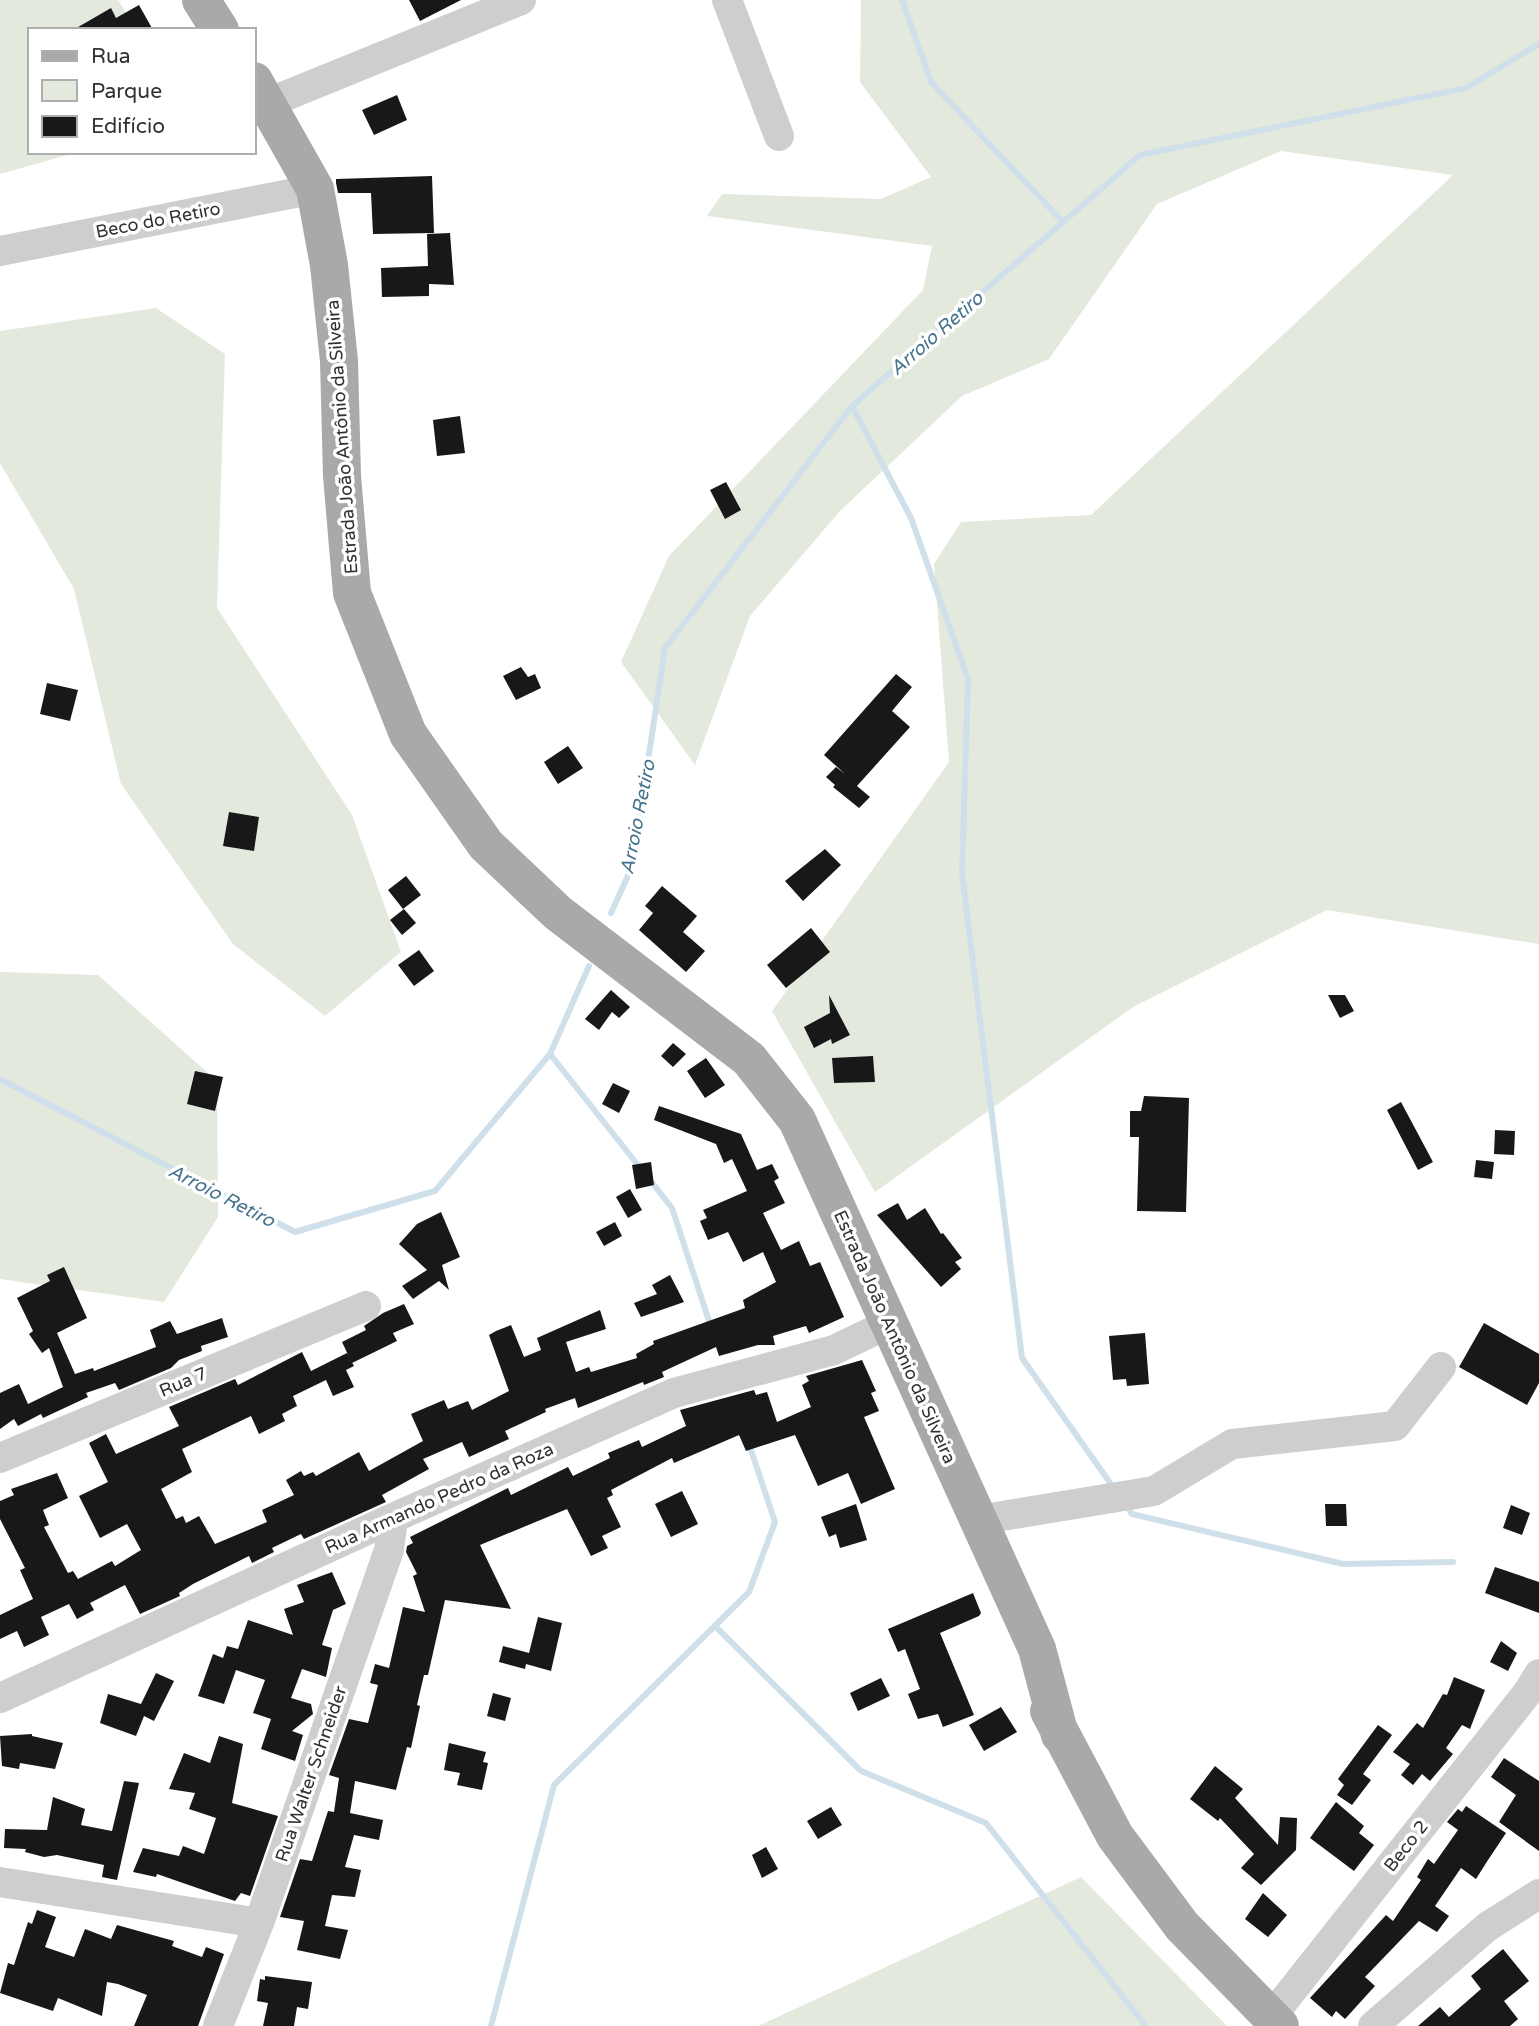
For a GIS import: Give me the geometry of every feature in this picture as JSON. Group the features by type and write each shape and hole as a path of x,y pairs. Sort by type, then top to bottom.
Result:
{"main road":[{"path":"201,0 219,28"},
{"name":"Estrada João Antônio da Silveira","path":"261,92 315,189 329,265 339,361 342,476 352,593 408,734 486,845 558,913 656,991 775,1125 978,1520 1037,1649 1060,1735"},
{"name":"Estrada João Antônio da Silveira","path":"878,1328 1060,1735 1115,1836 1182,1926 1275,2022"}],"street":[{"path":"261,92 521,0"},
{"path":"727,0 779,136"},
{"name":"Beco do Retiro","path":"0,251 315,189"},
{"name":"Rua 7","path":"0,1458 366,1306"},
{"name":"Rua Armando Pedro da Roza","path":"0,1698 674,1393 834,1350 878,1328"},
{"path":"978,1520 1154,1491 1232,1444 1395,1426 1441,1367"},
{"name":"Rua Walter Schneider","path":"218,2026 259,1923 389,1550 393,1518"},
{"name":"Beco 2","path":"1275,2022 1528,1692 1539,1674"},
{"path":"0,1882 259,1923"},
{"path":"1373,2026 1486,1927 1539,1894"}],"green space":[{"path":"0,0 118,0 136,28 28,28 28,154 71,154 0,174"},
{"path":"861,0 1539,0 1539,944 1327,910 1133,1007 875,1192 772,1011 949,762 934,564 961,522 1091,515 1453,175 1281,151 1157,204 1049,359 962,396 840,511 750,616 695,765 621,662 669,556 923,290 932,246 707,216 722,194 881,199 931,177 860,82"},
{"path":"156,308 225,354 217,608 352,815 401,952 325,1016 233,944 121,784 74,589 0,463 0,331"},
{"path":"0,972 98,975 217,1081 218,1217 164,1302 0,1279"},
{"path":"1081,1877 1227,2026 758,2026"}],"building":[{"path":"409,0 461,0 420,21"},
{"path":"139,5 152,28 76,28 111,8 116,18"},
{"path":"397,95 407,120 374,135 362,110"},
{"path":"432,176 434,233 373,234 371,193 338,193 336,183 336,179"},
{"path":"450,233 454,285 429,284 429,296 382,297 381,268 428,266 427,234"},
{"path":"460,416 465,453 437,456 433,420"},
{"path":"726,482 741,510 725,519 710,490"},
{"path":"521,667 528,677 535,674 541,688 516,700 503,676"},
{"path":"896,674 912,687 892,711 910,727 857,786 870,797 859,808 833,787 835,785 826,777 836,767 845,774 824,755"},
{"path":"47,683 78,690 70,721 40,714"},
{"path":"568,746 583,768 558,784 544,762"},
{"path":"229,812 259,817 254,851 223,846"},
{"path":"825,849 841,865 803,901 785,881"},
{"path":"406,876 421,895 403,909 388,890"},
{"path":"662,886 697,916 683,932 705,951 686,972 639,930 653,913 645,906"},
{"path":"404,909 416,923 402,935 390,920"},
{"path":"811,928 830,952 786,988 767,965"},
{"path":"419,950 434,971 414,986 398,965"},
{"path":"611,990 630,1007 619,1018 612,1012 599,1030 585,1019"},
{"path":"829,995 850,1035 832,1044 831,1039 814,1048 804,1027 830,1013"},
{"path":"1328,995 1345,995 1354,1011 1340,1018"},
{"path":"673,1043 686,1054 673,1067 661,1056"},
{"path":"873,1056 875,1082 834,1083 832,1058"},
{"path":"706,1058 725,1085 705,1098 687,1071"},
{"path":"195,1071 223,1077 215,1111 187,1104"},
{"path":"613,1083 630,1091 619,1113 602,1104"},
{"path":"1144,1096 1189,1098 1186,1212 1137,1211 1139,1137 1130,1137 1130,1111 1141,1111"},
{"path":"1401,1102 1433,1162 1418,1170 1387,1110"},
{"path":"659,1106 741,1134 757,1170 772,1164 779,1178 774,1181 785,1203 763,1213 781,1250 799,1241 810,1266 820,1262 844,1317 809,1333 806,1326 773,1336 775,1345 758,1345 719,1356 716,1347 662,1372 664,1377 644,1385 643,1382 578,1408 575,1398 545,1409 546,1412 505,1431 509,1439 469,1457 462,1442 423,1459 429,1469 382,1495 386,1502 304,1539 301,1534 272,1548 274,1552 252,1563 249,1556 193,1584 179,1593 180,1596 140,1614 125,1585 90,1603 94,1610 77,1619 69,1604 41,1617 49,1635 24,1647 17,1631 0,1639 0,1615 33,1599 20,1570 25,1568 0,1519 0,1501 14,1495 11,1489 57,1473 68,1498 43,1510 49,1525 44,1527 68,1573 73,1571 78,1579 112,1561 115,1566 141,1550 127,1524 100,1538 79,1496 108,1482 89,1443 106,1434 116,1454 179,1426 169,1407 235,1379 238,1385 302,1352 311,1371 347,1353 354,1366 346,1370 354,1387 333,1396 326,1380 293,1396 297,1406 282,1414 285,1421 259,1434 251,1416 182,1449 192,1472 161,1489 176,1519 183,1516 186,1523 199,1516 215,1544 267,1522 262,1510 294,1495 286,1480 301,1471 304,1476 313,1472 316,1476 359,1452 369,1471 423,1441 411,1414 444,1400 448,1409 468,1401 472,1410 509,1391 489,1335 496,1331 511,1325 524,1357 541,1350 537,1338 600,1310 606,1329 566,1342 576,1372 589,1367 591,1372 637,1358 636,1354 654,1344 653,1341 745,1308 743,1300 776,1282 763,1252 743,1262 728,1232 708,1240 700,1221 707,1218 703,1210 747,1191 732,1159 724,1163 716,1144 654,1120"},
{"path":"1495,1130 1515,1131 1514,1155 1494,1154"},
{"path":"1476,1160 1494,1162 1492,1179 1474,1177"},
{"path":"651,1162 654,1185 636,1189 632,1165"},
{"path":"630,1189 642,1210 628,1218 616,1197"},
{"path":"898,1203 907,1220 925,1208 941,1234 943,1233 962,1258 955,1262 961,1269 941,1287 877,1215"},
{"path":"441,1212 460,1257 442,1265 449,1290 439,1281 413,1299 402,1286 427,1270 399,1244 417,1224"},
{"path":"615,1222 622,1236 604,1246 596,1232"},
{"path":"64,1267 87,1318 57,1333 75,1374 93,1368 94,1371 156,1347 150,1330 170,1321 177,1334 222,1318 228,1337 201,1346 202,1351 179,1360 171,1368 119,1390 115,1383 86,1393 88,1397 43,1418 41,1414 18,1426 14,1419 0,1429 0,1393 19,1384 28,1404 63,1387 49,1348 42,1353 29,1334 33,1331 17,1298 50,1281 47,1275"},
{"path":"670,1275 684,1302 641,1317 634,1303 657,1294 652,1285"},
{"path":"404,1304 414,1324 393,1333 397,1341 352,1363 342,1342 366,1330 364,1326 383,1313"},
{"path":"1484,1323 1539,1354 1539,1383 1527,1405 1459,1367"},
{"path":"1145,1333 1149,1384 1127,1386 1126,1379 1113,1380 1109,1336"},
{"path":"862,1360 876,1391 871,1393 879,1411 864,1417 895,1489 861,1504 848,1473 818,1486 795,1435 746,1451 739,1435 674,1463 672,1458 611,1490 613,1495 607,1498 621,1527 602,1536 608,1548 591,1556 567,1509 480,1545 511,1609 445,1600 428,1675 424,1675 417,1705 420,1706 411,1748 407,1747 396,1790 355,1781 350,1813 383,1820 379,1840 354,1835 345,1867 361,1870 355,1897 332,1895 325,1926 348,1930 340,1959 297,1950 304,1921 280,1917 300,1859 312,1861 328,1811 334,1812 339,1778 329,1775 349,1719 368,1723 378,1685 370,1683 375,1664 389,1668 403,1607 425,1612 413,1576 417,1574 406,1552 407,1546 413,1543 410,1537 508,1488 511,1495 568,1467 573,1476 610,1458 608,1453 639,1440 642,1447 686,1426 680,1410 754,1390 756,1395 767,1392 777,1422 811,1407 802,1385 809,1381 806,1376"},
{"path":"682,1491 698,1524 671,1537 655,1504"},
{"path":"856,1504 867,1540 840,1548 836,1534 829,1537 821,1517"},
{"path":"1325,1504 1346,1504 1347,1526 1326,1526"},
{"path":"1511,1505 1530,1513 1522,1535 1503,1528"},
{"path":"1495,1567 1539,1582 1539,1613 1485,1593"},
{"path":"332,1572 346,1604 333,1610 322,1645 332,1648 326,1677 302,1669 291,1698 311,1704 313,1714 292,1731 303,1735 295,1761 261,1749 271,1719 253,1713 265,1680 236,1670 224,1704 198,1696 213,1654 223,1658 227,1646 238,1649 248,1620 293,1635 284,1609 304,1602 297,1585"},
{"path":"973,1593 981,1613 979,1616 940,1633 974,1715 943,1727 938,1714 918,1719 908,1694 920,1689 905,1649 898,1652 888,1629"},
{"path":"538,1617 562,1623 551,1671 526,1664 525,1669 499,1662 503,1646 529,1653"},
{"path":"1501,1641 1517,1653 1508,1671 1490,1662"},
{"path":"156,1673 174,1681 154,1721 144,1716 136,1736 100,1723 108,1694 141,1704"},
{"path":"1454,1677 1485,1690 1470,1729 1462,1725 1446,1748 1453,1754 1430,1781 1422,1774 1413,1785 1401,1775 1410,1764 1393,1752 1417,1723 1423,1728 1443,1694 1447,1695"},
{"path":"881,1678 890,1696 858,1711 850,1693"},
{"path":"493,1693 511,1698 505,1721 487,1716"},
{"path":"1001,1707 1017,1732 984,1751 969,1725"},
{"path":"1378,1725 1392,1735 1363,1774 1371,1780 1352,1805 1337,1795 1344,1785 1338,1779"},
{"path":"32,1734 63,1743 55,1769 20,1763 19,1769 2,1766 0,1736"},
{"path":"219,1736 243,1744 232,1803 278,1816 250,1896 241,1893 235,1901 157,1874 156,1877 133,1872 143,1848 179,1856 183,1846 204,1854 216,1818 189,1809 195,1793 169,1789 184,1753 210,1763"},
{"path":"449,1743 486,1752 483,1762 488,1763 482,1790 457,1785 460,1773 444,1770"},
{"path":"1504,1758 1539,1781 1539,1851 1499,1822 1516,1795 1491,1777"},
{"path":"1215,1766 1243,1789 1235,1798 1278,1845 1280,1817 1297,1818 1296,1850 1261,1885 1241,1868 1254,1854 1220,1818 1218,1821 1190,1799"},
{"path":"124,1781 139,1783 117,1880 102,1877 104,1865 57,1855 44,1857 25,1852 26,1849 4,1848 5,1829 47,1830 53,1797 85,1809 81,1825 112,1831"},
{"path":"1336,1802 1364,1826 1359,1833 1374,1845 1354,1871 1310,1838"},
{"path":"1466,1806 1506,1833 1476,1879 1461,1868 1435,1906 1449,1916 1437,1932 1419,1921 1365,1977 1375,1986 1345,2019 1336,2011 1332,2017 1310,1998 1386,1915 1393,1921 1421,1880 1417,1877 1428,1859 1434,1864 1458,1830 1447,1822 1458,1809 1462,1812"},
{"path":"831,1807 842,1825 818,1839 807,1821"},
{"path":"766,1847 778,1869 762,1878 752,1855"},
{"path":"1263,1893 1287,1915 1268,1937 1245,1919"},
{"path":"37,1910 56,1917 45,1947 74,1957 85,1929 111,1939 117,1925 174,1941 172,1946 202,1957 206,1947 224,1954 198,2026 134,2026 147,1995 107,1982 102,2016 58,1998 53,2011 0,1993 8,1963 14,1965 28,1922 32,1924"},
{"path":"1503,1949 1529,1981 1504,2001 1518,2019 1510,2026 1418,2026 1440,2007 1449,2017 1481,1989 1471,1976"},
{"path":"265,1976 312,1982 308,2009 297,2007 294,2026 263,2026 268,2003 257,2001 260,1979 265,1980"}],"waterway":[{"path":"902,0 931,82 1063,222"},
{"name":"Arroio Retiro","path":"611,913 632,867 665,648 852,406 1140,155 1466,88 1539,44"},
{"path":"852,406 911,518 968,679 962,873 1022,1358 1113,1487"},
{"name":"Arroio Retiro","path":"0,1079 295,1232 435,1191 550,1054 589,966"},
{"path":"550,1054 641,1169"},
{"path":"650,1180 672,1208 711,1327"},
{"path":"491,2026 554,1785 749,1592 775,1522 749,1444"},
{"path":"1126,1505 1132,1514 1343,1564 1453,1562"},
{"path":"715,1626 861,1771 986,1823 1146,2026"}]}
